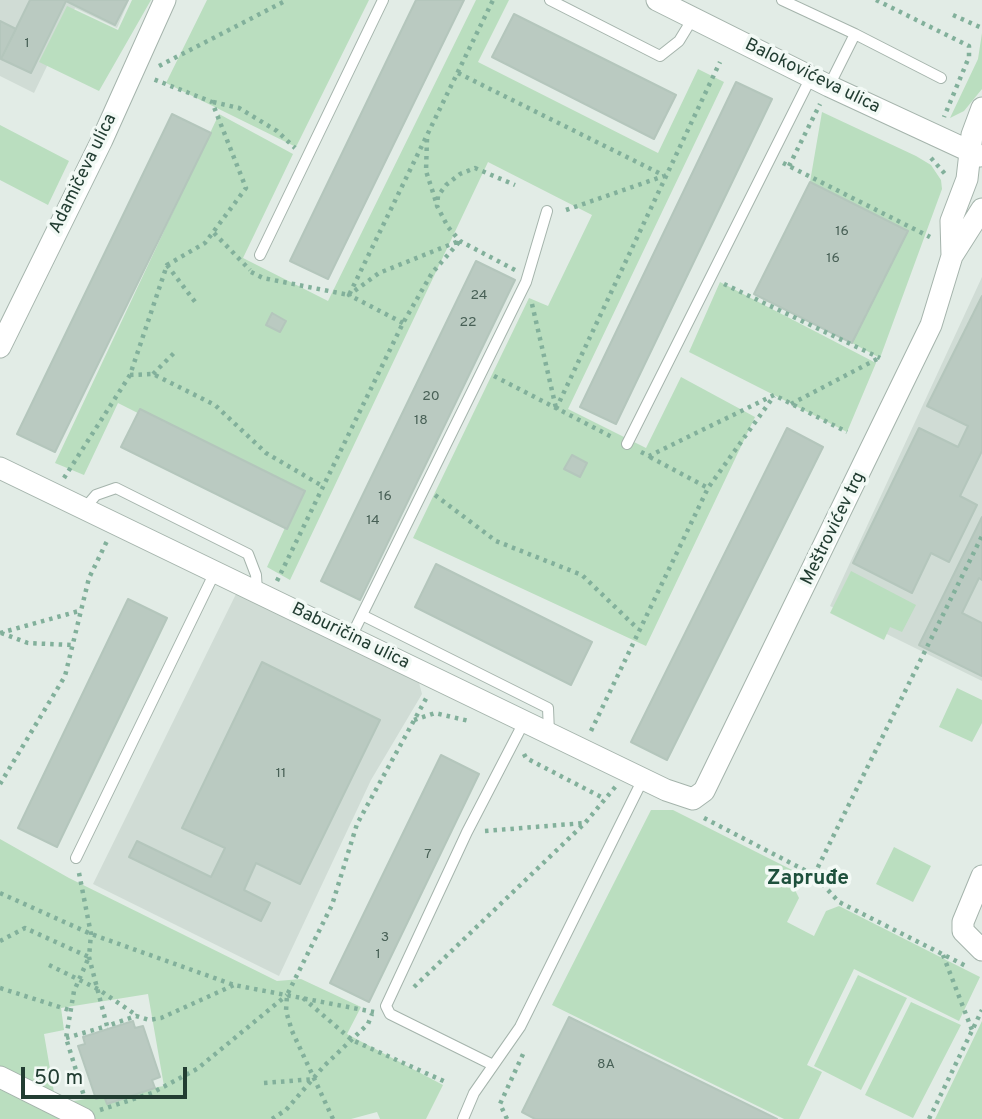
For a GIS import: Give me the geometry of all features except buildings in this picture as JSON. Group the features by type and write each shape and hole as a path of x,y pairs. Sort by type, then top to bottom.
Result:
{"street":[{"name":"Adamičeva ulica","path":"0,347 102,140 165,0"},
{"name":"Balokovićeva ulica","path":"657,0 820,89 976,154"},
{"path":"976,154 975,121 982,108"},
{"name":"Meštrovićev trg","path":"952,256 951,221 976,154"},
{"name":"Meštrovićev trg","path":"699,805 897,401 931,325 952,256 982,209"},
{"name":"Baburičina ulica","path":"0,468 582,750 683,797 693,799 699,805"},
{"path":"977,959 963,931 965,911 982,876"},
{"path":"0,1077 86,1111"}],"lane":[{"path":"260,255 383,0"},
{"path":"550,0 660,56 679,41 693,18"},
{"path":"782,0 941,78"},
{"path":"627,444 770,157 820,89 855,34"},
{"path":"351,638 526,282 547,211"},
{"path":"84,509 96,495 116,488 248,554 263,595"},
{"path":"76,858 215,572"},
{"path":"362,615 548,708 549,733"},
{"path":"493,1065 390,1014 386,1006 467,832 524,722"},
{"path":"463,1119 474,1093 520,1027 636,775"}],"path":[{"path":"159,66 287,0"},
{"path":"349,295 494,0"},
{"path":"876,0 969,46 969,57 944,118"},
{"path":"953,15 982,28"},
{"path":"556,409 720,62"},
{"path":"458,73 665,176"},
{"path":"153,79 212,102 239,108 277,131 306,159"},
{"path":"789,166 820,89"},
{"path":"54,494 130,375 167,265 205,243 246,188 212,102"},
{"path":"427,136 426,171 437,206 448,227 460,241"},
{"path":"932,146 928,156 939,165 947,180"},
{"path":"770,157 930,237"},
{"path":"437,206 438,196 446,185 460,174 475,168 515,185"},
{"path":"566,210 665,176"},
{"path":"214,233 251,272 263,278 349,295 403,323"},
{"path":"349,295 379,273 460,241"},
{"path":"263,595 324,486 403,323 432,273 460,241"},
{"path":"251,272 260,255"},
{"path":"167,265 196,303"},
{"path":"710,278 880,358 791,404"},
{"path":"526,282 556,409"},
{"path":"153,374 175,352"},
{"path":"484,371 708,488"},
{"path":"130,375 153,374 215,405 266,453 324,486"},
{"path":"774,395 847,432"},
{"path":"649,456 774,395"},
{"path":"582,750 708,488 774,395"},
{"path":"426,488 496,541 582,575 639,629"},
{"path":"0,784 65,676 89,578 116,524"},
{"path":"814,876 982,536"},
{"path":"71,645 27,643 0,633 79,611"},
{"path":"333,1119 292,1031 286,1011 287,995 332,905 361,814 437,679"},
{"path":"410,990 636,775"},
{"path":"699,805 814,876 839,902 943,954 977,959"},
{"path":"467,832 585,823"},
{"path":"76,858 90,934 89,957 107,1026"},
{"path":"0,893 90,934 234,985 373,1012 368,1024 324,1066 316,1079 286,1110 272,1119"},
{"path":"0,941 26,928 89,957"},
{"path":"943,954 972,1030"},
{"path":"89,957 69,1010 66,1038 86,1111 152,1093 197,1069 287,995"},
{"path":"49,965 98,989 136,1016 149,1020 161,1018 234,985"},
{"path":"0,988 69,1010"},
{"path":"302,998 352,1040 448,1083"},
{"path":"929,1119 982,1010"},
{"path":"66,1038 136,1016"},
{"path":"264,1083 316,1079"},
{"path":"495,1102 500,1104 507,1119"}],"shaded area":[{"path":"0,0 129,0 117,28 75,8 34,93 0,76"},
{"path":"982,277 982,681 830,606"},
{"path":"237,592 418,679 422,694 371,780 279,976 93,884"}],"green space":[{"path":"132,0 151,0 99,91 39,62 67,6 118,30"},
{"path":"207,0 369,0 296,147 166,83"},
{"path":"476,0 509,0 478,62 658,153 698,69 724,82 568,409 646,448 681,377 755,417 646,646 413,538 529,298 548,306 592,215 488,162 290,580 267,567 300,495 118,403 84,475 55,463 219,114 293,154 243,258 328,301"},
{"path":"982,33 982,89 964,111 950,118 978,59"},
{"path":"822,112 916,156 931,165 941,180 942,189 880,358 852,343 908,231 810,182"},
{"path":"0,125 69,161 48,205 0,180"},
{"path":"720,282 876,363 847,432 689,352"},
{"path":"851,571 916,605 902,632 890,627 884,640 830,613"},
{"path":"957,688 982,700 982,723 972,742 939,727"},
{"path":"651,810 673,810 804,876 799,878 795,890 799,898 787,922 814,936 826,911 839,906 980,977 959,1021 854,969 807,1065 822,1072 799,1119 784,1119 552,1005"},
{"path":"0,839 69,878 277,981 301,979 361,1007 347,1034 443,1085 426,1119 380,1119 377,1112 351,1119 0,1119","holes":["148,994 164,1086 56,1104 44,1034 64,1030 61,1008"]},
{"path":"894,847 931,866 913,902 876,884"},
{"path":"858,975 907,998 861,1090 814,1066"},
{"path":"911,1002 961,1025 913,1118 865,1095"},
{"path":"982,1021 982,1119 935,1119"}],"district":[{"name":"Zapruđe","path":"808,880"}]}
